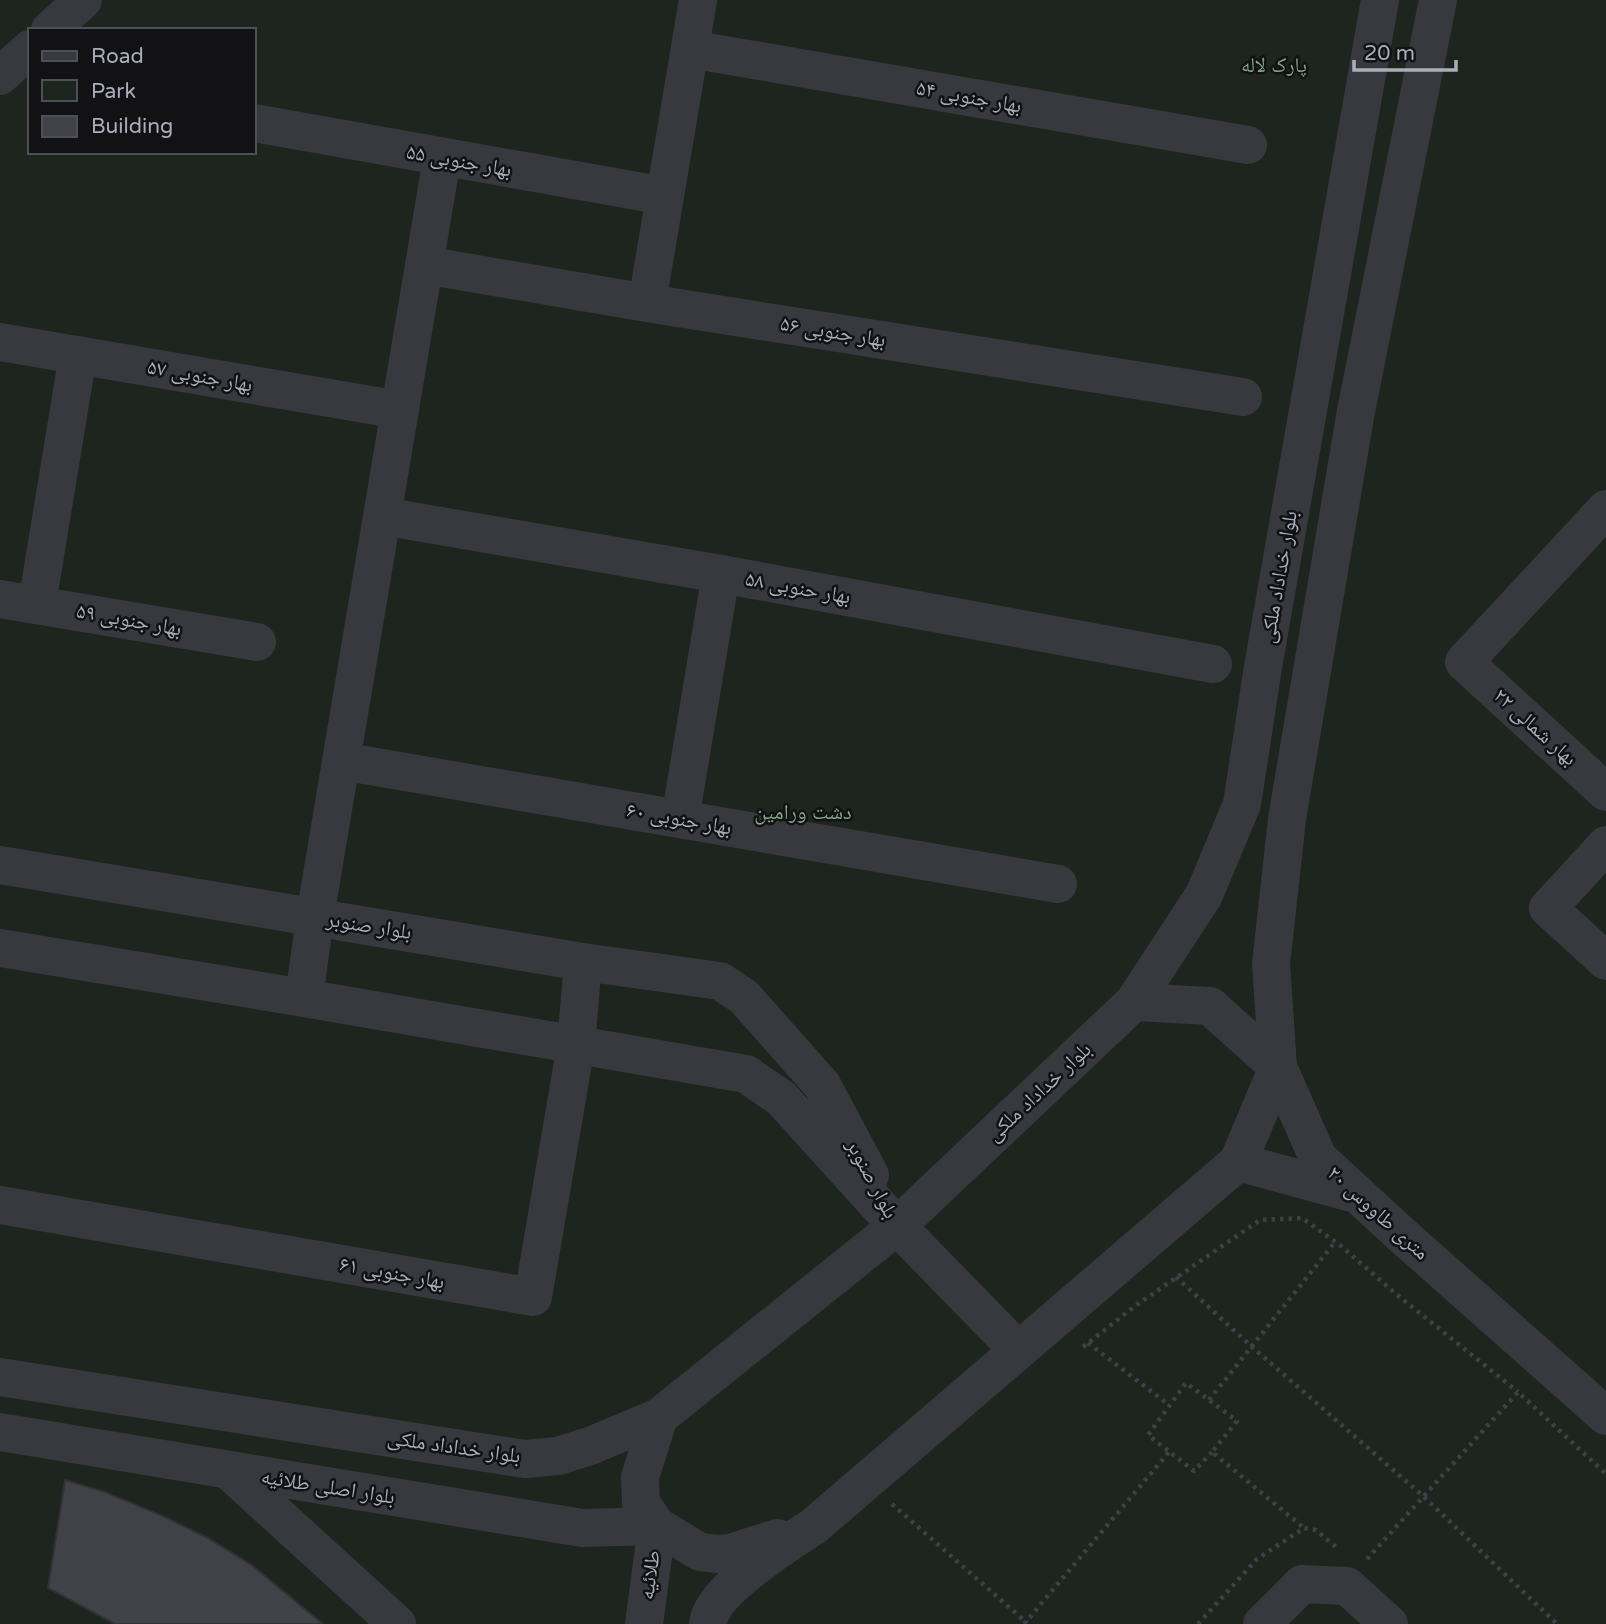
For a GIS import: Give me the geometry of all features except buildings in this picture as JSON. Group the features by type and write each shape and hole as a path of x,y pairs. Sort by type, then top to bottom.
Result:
{"street":[{"path":"52,28 83,0"},
{"path":"647,303 698,0"},
{"name":"بلوار خداداد ملکی","path":"0,1377 525,1459 558,1457 659,1417 897,1226 1134,1002 1205,895 1242,804 1380,0"},
{"path":"708,1621 721,1598 741,1577 814,1526 1238,1162 1278,1067 1270,964 1287,819 1356,411 1438,0"},
{"name":"بهار جنوبی ۵۴","path":"690,49 1248,145"},
{"path":"0,76 28,51"},
{"name":"بهار جنوبی ۵۵","path":"256,123 665,196"},
{"path":"304,998 315,917 442,158"},
{"name":"بهار جنوبی ۵۶","path":"424,265 1243,397"},
{"name":"بهار جنوبی ۵۷","path":"0,342 400,410"},
{"path":"18,602 78,355"},
{"name":"بهار شمالی ۲۲","path":"1606,509 1464,662 1606,792"},
{"name":"بهار حنوبی ۵۸","path":"383,516 721,574 1213,664"},
{"path":"680,819 721,574"},
{"name":"بهار جنوبی ۵۹","path":"18,602 257,642"},
{"name":"بهار جنوبی ۶۰","path":"341,761 1058,884"},
{"path":"1606,845 1548,908 1606,961"},
{"name":"بلوار صنوبر","path":"0,865 583,962 720,981 744,997 822,1085 897,1226"},
{"name":"بلوار صنوبر","path":"0,948 747,1074 781,1098 897,1226"},
{"path":"576,1045 583,962"},
{"name":"۲۰ متری طاووس","path":"1134,1002 1210,1006 1278,1067 1318,1158 1606,1416"},
{"name":"بهار جنوبی ۶۱","path":"0,1205 533,1297 576,1045"},
{"path":"1238,1162 1358,1195"},
{"path":"897,1226 1018,1350"},
{"path":"659,1417 640,1477 641,1503 657,1526 700,1552 718,1554 730,1553 814,1526"},
{"name":"بلوار اصلی طلائیه","path":"0,1432 582,1528 657,1526"},
{"path":"228,1470 397,1624"},
{"name":"طلائیه","path":"644,1624 657,1526"},
{"path":"1262,1624 1302,1584 1347,1586 1389,1624"}],"path":[{"path":"1077,1352 1135,1306 1260,1220 1302,1218 1518,1392 1606,1474"},
{"path":"1209,1400 1335,1242"},
{"path":"1176,1277 1423,1496 1557,1624"},
{"path":"1088,1343 1169,1405"},
{"path":"1186,1382 1209,1400 1237,1421 1194,1471 1148,1435 1186,1382"},
{"path":"1359,1567 1518,1392"},
{"path":"896,1495 889,1501 1026,1624 1169,1452"},
{"path":"1212,1452 1304,1528"}],"green space":[{"name":"دشت ورامین","path":"0,0 1606,0 1606,1624 0,1624"}],"park label":[{"name":"پارک لاله","path":"1274,65"}]}
